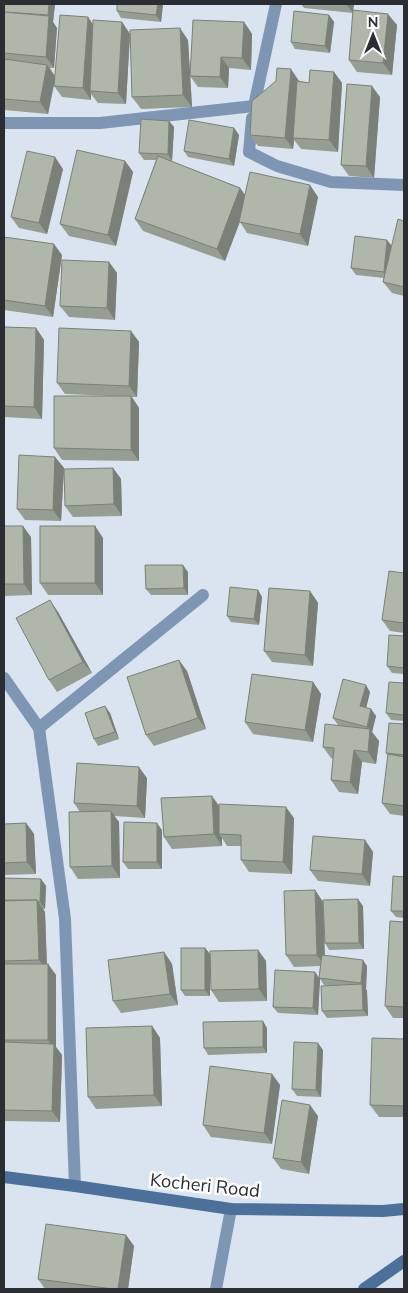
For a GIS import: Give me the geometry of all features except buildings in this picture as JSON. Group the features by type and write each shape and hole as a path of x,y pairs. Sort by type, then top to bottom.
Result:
{"main road":[{"name":"Kocheri Road","path":"4,1177 231,1210 383,1211 404,1208"},
{"path":"364,1289 404,1261"}],"street":[{"path":"276,4 254,106 249,152 277,166 331,182 404,185"},
{"path":"4,123 100,123 254,106"},
{"path":"39,728 203,595"},
{"path":"4,678 39,728 65,919 75,1186"},
{"path":"216,1289 231,1210"}]}
